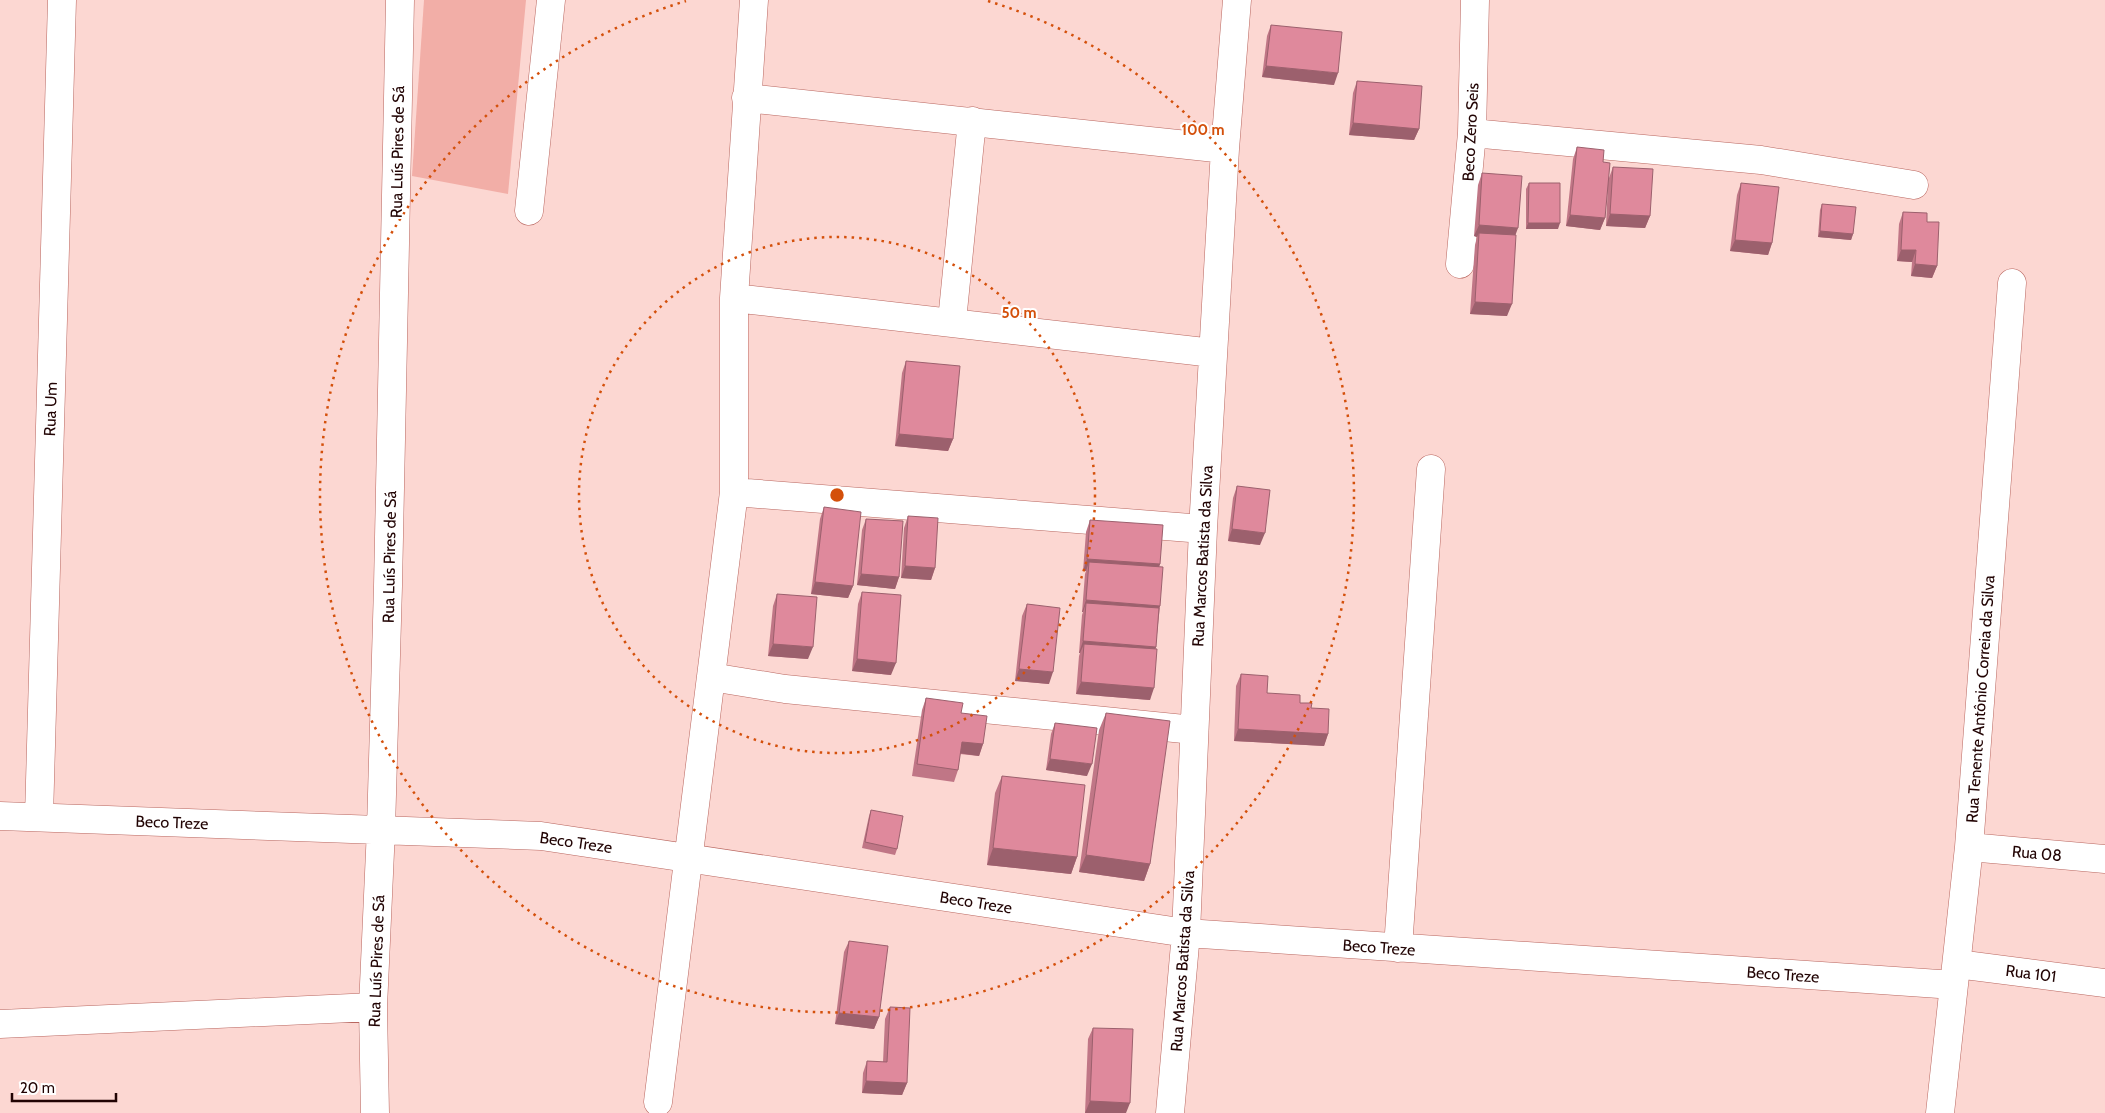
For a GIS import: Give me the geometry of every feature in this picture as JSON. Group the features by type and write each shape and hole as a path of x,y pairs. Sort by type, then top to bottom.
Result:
{"street":[{"name":"Rua Um","path":"39,817 62,0"},
{"name":"Rua Luís Pires de Sá","path":"375,1113 373,1007 381,829 400,0"},
{"path":"529,211 551,0"},
{"path":"658,1102 734,492 734,298 754,0"},
{"name":"Rua Marcos Batista da Silva","path":"1170,1113 1186,933 1203,529 1237,0"},
{"name":"Beco Zero Seis","path":"1460,264 1472,133 1475,0"},
{"path":"746,98 1226,148"},
{"path":"952,321 972,121"},
{"path":"1472,133 1761,160 1914,184"},
{"name":"Rua Tenente Antônio Correia da Silva","path":"1940,1113 1969,847 2012,284"},
{"path":"734,298 952,321 1213,353"},
{"path":"1398,948 1431,469"},
{"path":"734,492 1203,529"},
{"path":"711,677 785,689 1194,730"},
{"name":"Beco Treze","path":"0,816 540,836 1186,933 1398,948 1955,975"},
{"name":"Rua 08","path":"1969,847 2105,858"},
{"name":"Rua 101","path":"1955,975 2105,983"},
{"path":"0,1024 373,1007"}],"shaded area":[{"path":"424,0 526,0 508,194 412,176"}],"building":[{"path":"1271,25 1342,32 1338,73 1266,66"},
{"path":"1357,81 1422,86 1419,129 1353,123"},
{"path":"1577,147 1604,150 1603,162 1610,163 1605,218 1570,215"},
{"path":"1613,167 1653,169 1650,216 1610,214"},
{"path":"1482,173 1522,176 1518,228 1479,225"},
{"path":"1529,183 1560,183 1560,223 1528,223"},
{"path":"1741,183 1779,187 1772,243 1735,240"},
{"path":"1822,204 1856,207 1853,234 1820,231"},
{"path":"1903,212 1927,213 1927,222 1939,222 1937,266 1915,264 1916,250 1901,250"},
{"path":"1479,233 1516,235 1512,304 1475,302"},
{"path":"906,361 960,366 953,439 899,434"},
{"path":"1237,486 1270,490 1265,533 1232,529"},
{"path":"824,507 861,512 853,586 815,582"},
{"path":"908,516 938,518 935,568 905,566"},
{"path":"866,519 903,521 899,577 861,574"},
{"path":"1090,520 1163,525 1160,564 1087,559"},
{"path":"1089,562 1163,567 1160,606 1086,600"},
{"path":"862,592 901,595 896,663 857,659"},
{"path":"777,594 817,597 813,647 773,644"},
{"path":"1086,603 1159,608 1156,647 1083,641"},
{"path":"1027,604 1060,608 1053,672 1019,669"},
{"path":"1084,644 1157,649 1154,688 1081,682"},
{"path":"1241,674 1268,676 1267,693 1300,695 1300,703 1312,703 1311,708 1329,709 1328,734 1238,729"},
{"path":"926,698 963,703 961,713 987,716 983,744 962,742 958,770 917,764"},
{"path":"1106,713 1170,721 1150,864 1086,855"},
{"path":"1055,723 1097,728 1092,764 1050,759"},
{"path":"1002,776 1085,785 1077,857 993,848"},
{"path":"871,810 903,816 897,849 865,842"},
{"path":"849,941 888,946 879,1017 839,1013"},
{"path":"890,1007 910,1008 907,1083 866,1081 867,1061 887,1062"},
{"path":"1093,1028 1133,1029 1130,1103 1090,1101"}]}
